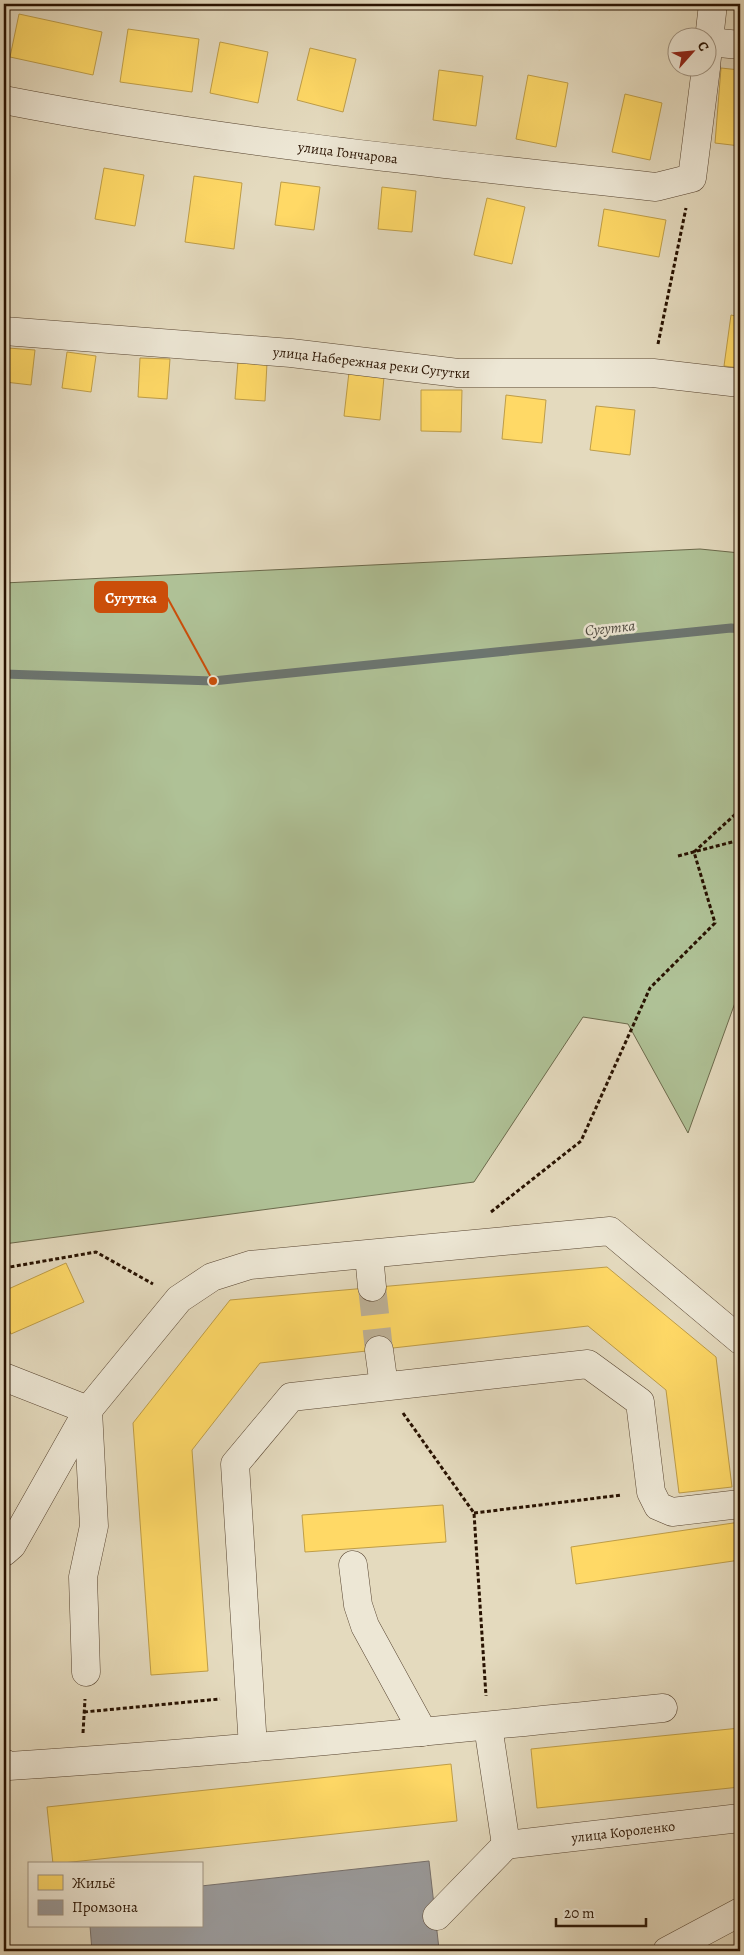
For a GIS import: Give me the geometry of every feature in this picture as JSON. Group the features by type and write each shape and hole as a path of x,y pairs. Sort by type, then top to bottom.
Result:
{"street":[{"path":"710,28 713,4"},
{"path":"716,54 740,45"},
{"path":"692,178 704,78"},
{"name":"улица Гончарова","path":"4,100 98,118 392,158 656,187 678,184 692,178"},
{"name":"улица Набережная реки Сугутки","path":"4,331 291,353 458,373 653,373 740,383"},
{"path":"4,1552 12,1545 88,1410 179,1298 212,1277 250,1265 610,1231 740,1340"},
{"path":"369,1255 372,1287"},
{"path":"379,1350 384,1386"},
{"path":"253,1747 235,1464 291,1397 588,1364 640,1402 651,1492 658,1506 672,1512 740,1504"},
{"path":"4,1376 88,1410"},
{"path":"86,1672 83,1577 94,1526 88,1410"},
{"path":"353,1565 358,1605 365,1626 423,1732"},
{"path":"4,1763 9,1766 253,1747 663,1708"},
{"path":"437,1916 506,1846 488,1726"},
{"name":"улица Короленко","path":"506,1846 740,1818"},
{"path":"667,1951 740,1912"}],"path":[{"path":"653,373 692,178"},
{"path":"694,852 740,810"},
{"path":"678,856 740,840"},
{"path":"483,1218 581,1142 650,988 715,923 694,852"},
{"path":"4,1268 96,1252 179,1298"},
{"path":"384,1386 474,1513 488,1726"},
{"path":"474,1513 651,1492"},
{"path":"81,1761 86,1672"},
{"path":"84,1712 251,1696"}],"green space":[{"path":"700,549 740,553 740,989 688,1133 628,1024 583,1017 474,1182 4,1244 4,583"}],"building: Жильё":[{"path":"531,4 561,4 560,10"},
{"path":"19,14 102,32 93,75 10,57"},
{"path":"128,29 199,39 192,92 120,82"},
{"path":"220,42 268,52 258,103 210,93"},
{"path":"310,48 356,59 343,112 297,100"},
{"path":"721,68 740,70 740,146 715,143"},
{"path":"439,70 483,76 476,126 433,120"},
{"path":"528,75 568,83 556,147 516,139"},
{"path":"625,94 662,103 650,160 612,152"},
{"path":"104,168 144,175 135,226 95,219"},
{"path":"194,176 242,183 234,249 185,242"},
{"path":"281,182 320,187 314,230 275,225"},
{"path":"382,187 416,191 412,232 378,229"},
{"path":"487,198 525,207 512,264 474,255"},
{"path":"604,209 666,220 659,257 598,246"},
{"path":"731,315 740,317 740,368 724,366"},
{"path":"8,348 35,350 31,385 5,382"},
{"path":"67,352 96,356 91,392 62,388"},
{"path":"140,358 170,359 167,399 138,397"},
{"path":"238,361 267,363 265,401 235,399"},
{"path":"349,372 384,377 380,420 344,416"},
{"path":"421,390 462,390 461,432 421,431"},
{"path":"506,395 546,400 542,443 502,439"},
{"path":"596,406 635,410 630,455 590,450"},
{"path":"66,1263 84,1302 11,1334 4,1318 4,1291"},
{"path":"607,1267 716,1357 732,1487 679,1493 666,1390 588,1326 260,1363 192,1450 208,1671 151,1675 133,1423 230,1300"},
{"path":"443,1505 446,1542 305,1552 302,1515"},
{"path":"740,1522 740,1560 576,1584 571,1547"},
{"path":"740,1728 740,1787 537,1808 531,1749"},
{"path":"451,1764 457,1821 72,1862 53,1862 47,1807"}],"building: Промзона":[{"path":"429,1861 439,1949 92,1951 90,1928 202,1928 202,1886"}],"waterway":[{"name":"Сугутка","path":"4,674 213,681 731,628 740,629"}],"tunnel":[{"path":"372,1287 379,1350"}],"place":[{"name":"Сугутка","path":"213,681"}]}
